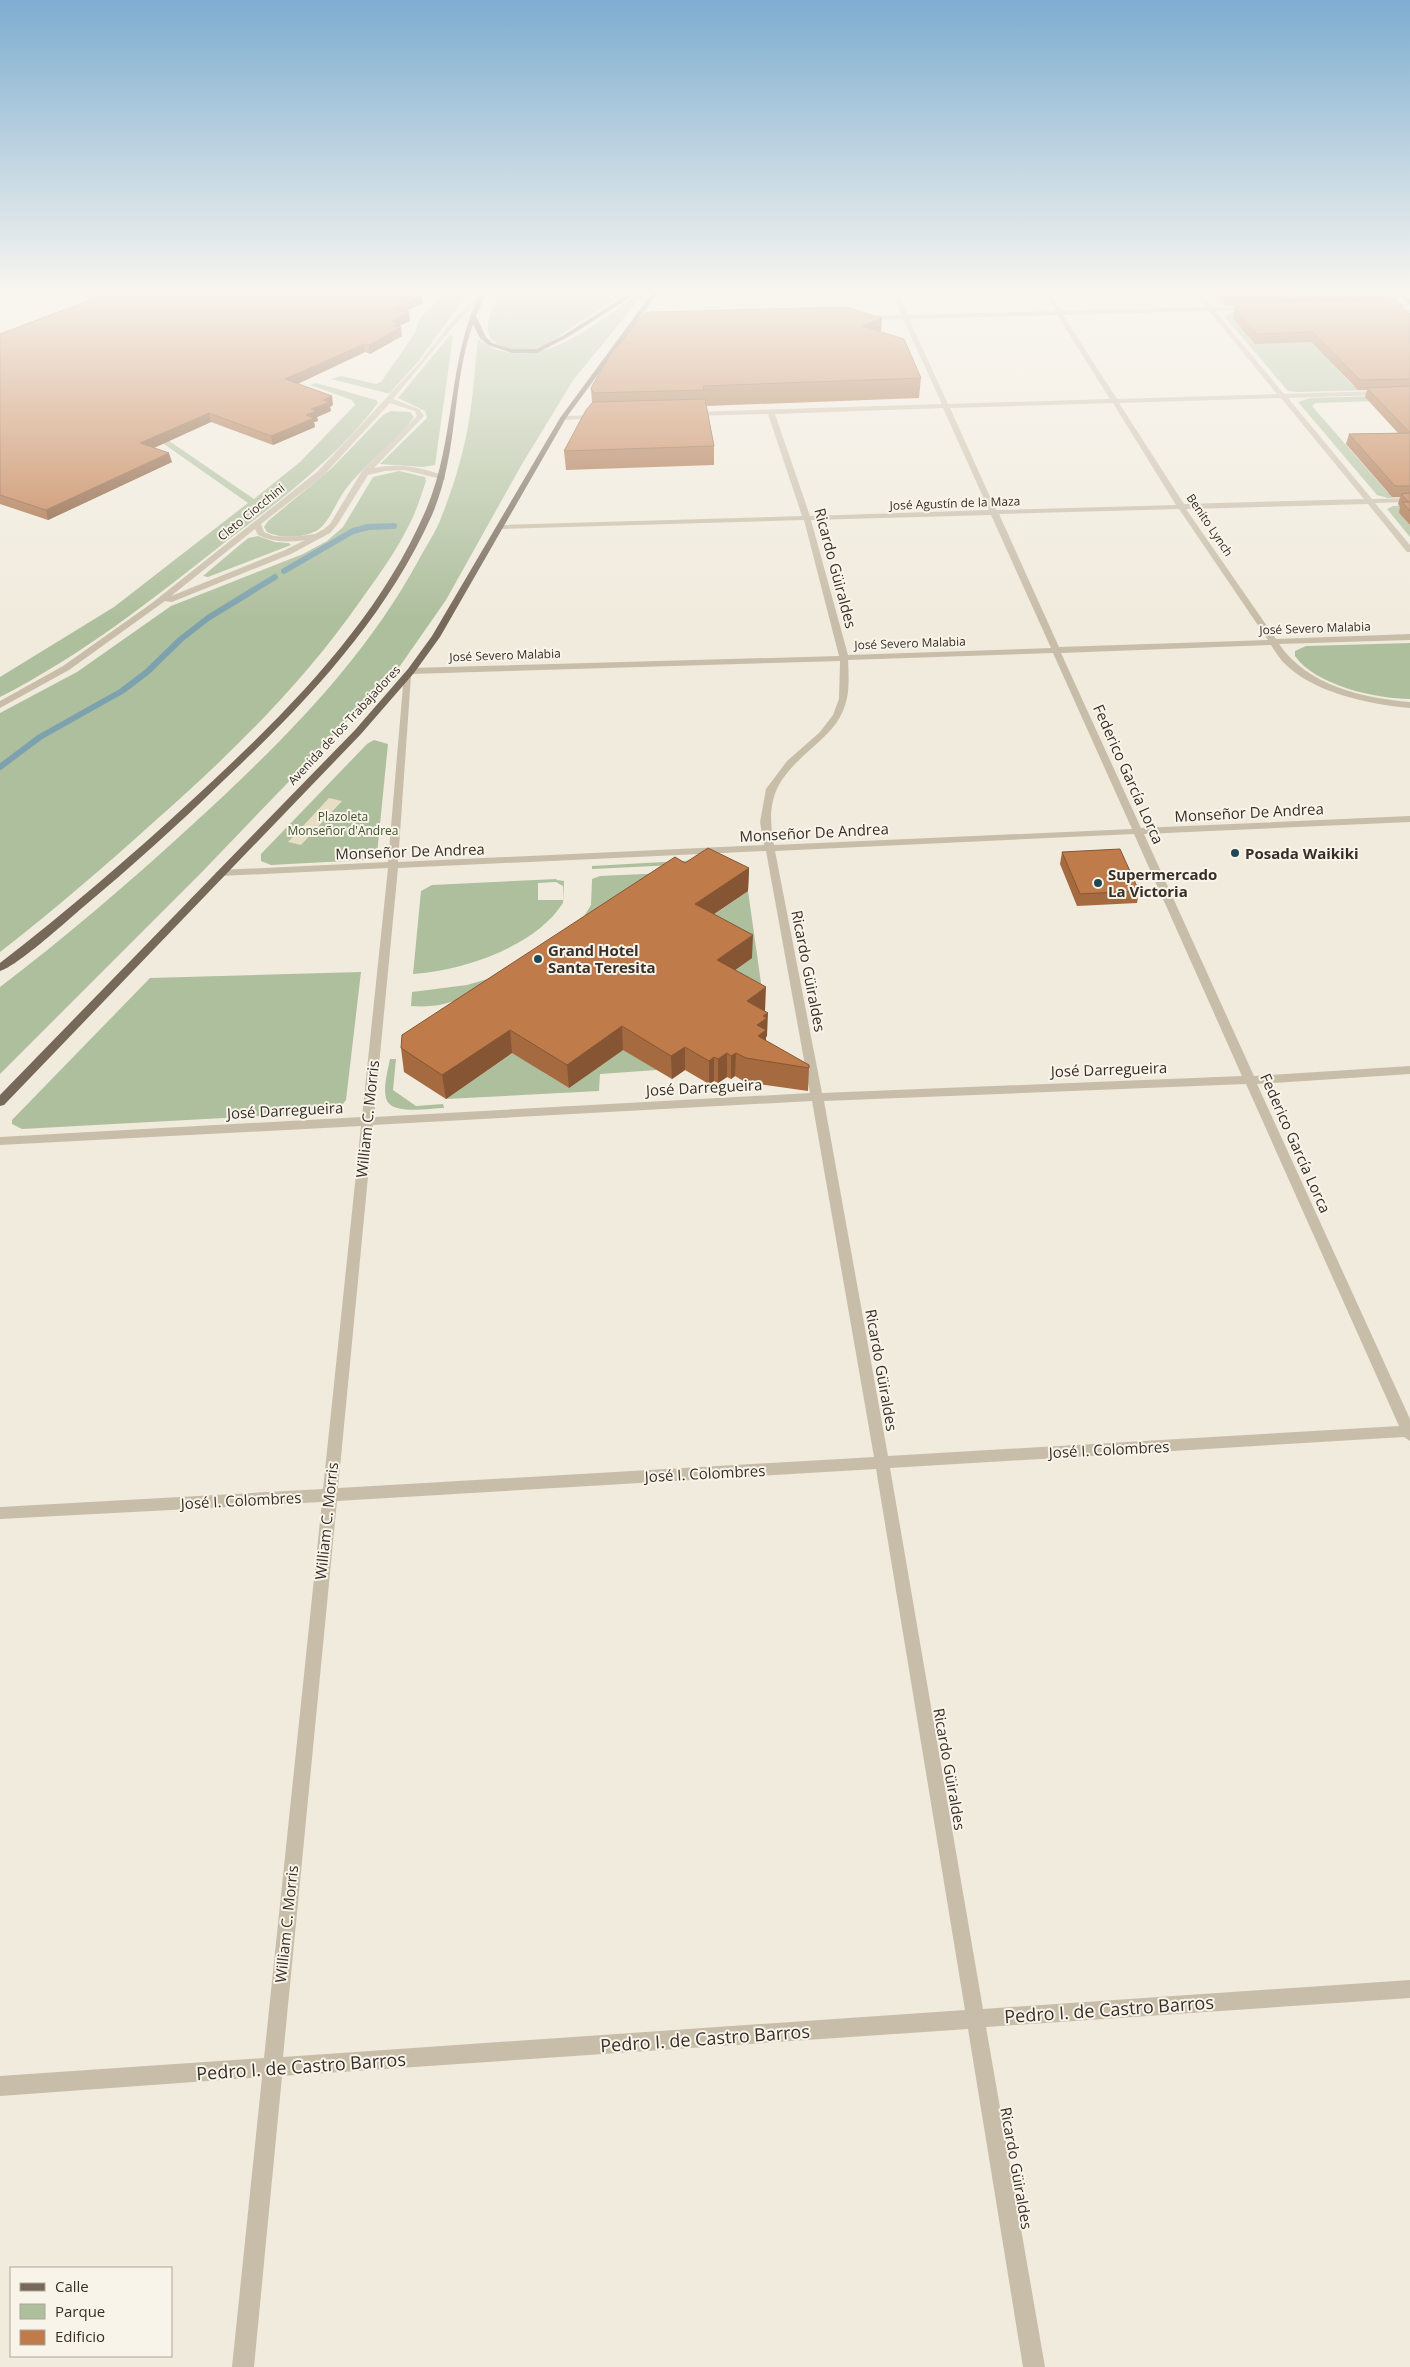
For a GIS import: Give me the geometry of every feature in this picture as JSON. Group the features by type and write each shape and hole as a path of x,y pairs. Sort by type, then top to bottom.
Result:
{"main road":[{"path":"0,968 36,941 124,867 223,778 293,707 358,631 421,530 442,478 455,399"},
{"name":"Avenida de los Trabajadores","path":"0,1102 358,732 409,673 449,617 563,418 577,399"}],"street":[{"name":"Federico García Lorca","path":"942,399 1057,650 1409,1433"},
{"path":"682,414 1137,399"},
{"path":"1284,399 1410,550"},
{"path":"155,605 280,556 326,532 333,525 365,473 421,416 417,410 389,400"},
{"name":"Cleto Ciocchini","path":"0,705 66,668 155,605 320,473 389,400"},
{"name":"Benito Lynch","path":"1115,400 1182,508 1285,659 1301,673 1320,684 1366,699 1410,705"},
{"name":"Ricardo Güiraldes","path":"770,412 807,519 844,658 845,683 843,699 837,715 823,734 790,764 771,789 765,822 768,850 818,1097 882,1462 1034,2367"},
{"path":"563,418 602,417"},
{"path":"365,473 398,467 424,471 442,478"},
{"name":"José Agustín de la Maza","path":"501,527 1410,500"},
{"path":"256,524 261,533 277,538 303,538 326,532"},
{"name":"José Severo Malabia","path":"409,673 1410,637"},
{"name":"William C. Morris","path":"243,2367 328,1495 392,867 409,673"},
{"name":"Monseñor De Andrea","path":"220,873 768,850 1410,819"},
{"name":"José Darregueira","path":"0,1141 818,1097 1251,1080 1410,1070"},
{"name":"José I. Colombres","path":"0,1512 1409,1433"},
{"name":"Pedro I. de Castro Barros","path":"0,2086 1410,1989"}],"green space":[{"path":"350,399 374,399 378,403 344,443 306,478 116,626 59,664 0,697 0,677 114,607 248,503 134,423 140,421 254,499 300,462 355,405"},
{"path":"401,399 444,399 435,465 423,467 380,464 427,418 425,411"},
{"path":"472,399 561,399 522,464 446,600 400,666 200,874 0,1074 0,987 122,888 192,825 286,735 344,670 395,600 437,528 454,483 468,428"},
{"path":"1306,399 1410,399 1316,403 1312,406 1388,493 1410,492 1410,497 1388,498 1377,495 1298,402"},
{"path":"391,411 410,412 414,417 398,436 353,480 321,528 298,536 285,537 267,532 264,527 268,521 332,468 383,415"},
{"path":"399,471 425,477 426,481 417,508 381,572 339,631 315,660 239,743 184,795 79,888 0,952 0,713 77,672 171,606 303,554 327,541 343,527 373,477"},
{"path":"1410,505 1399,513 1410,525 1410,537 1387,509 1393,506"},
{"path":"258,536 291,545 208,577 203,576 248,538"},
{"path":"1410,643 1410,699 1380,696 1347,688 1317,675 1304,666 1295,656 1295,651 1306,646"},
{"name":"Plazoleta Monseñor d'Andrea","path":"374,740 388,744 377,854 365,860 271,865 261,861 261,854 367,744"},
{"path":"717,859 718,863 592,869 592,866"},
{"path":"687,872 581,921 591,905 592,879 600,876"},
{"path":"557,879 564,881 563,903 551,919 535,932 496,954 453,968 413,974 421,891 432,885","holes":["556,882 563,886 563,900 538,900 538,883"]},
{"path":"748,891 765,1011 733,993 684,1007 752,958 660,952"},
{"path":"361,972 346,1100 339,1109 333,1112 22,1129 12,1124 12,1120 150,978"},
{"path":"498,976 458,1000 436,1005 411,1006 412,992 467,985"},
{"path":"547,1029 543,1072 569,1088 648,1032 657,1070 600,1074 599,1091 446,1099"},
{"path":"390,1059 396,1059 393,1090 416,1106 443,1104 444,1108 411,1110 389,1104 385,1089"}],"shaded area":[{"path":"329,798 342,801 301,845 288,842"}],"building":[{"path":"0,399 324,399 330,402 311,409 316,411 306,415 314,418 271,436 209,413 140,443 169,453 46,510 0,495"},
{"path":"705,399 714,446 564,451 586,410 593,402"},
{"path":"1378,399 1410,399 1410,433"},
{"path":"1410,433 1410,486 1395,486 1349,434"},
{"path":"1410,493 1410,511 1402,502 1409,502 1401,494"},
{"path":"708,848 749,868 695,904 753,935 717,960 766,987 747,1001 768,1013 763,1016 767,1018 757,1025 766,1030 758,1036 809,1065 809,1068 746,1058 736,1053 731,1056 727,1053 718,1059 714,1057 709,1061 685,1047 671,1056 622,1026 567,1065 510,1030 442,1075 401,1048 402,1035 675,857 685,863"},
{"name":"Supermercado La Victoria","path":"1120,849 1139,891 1080,894 1062,852"}],"waterway":[{"path":"284,571 353,531 368,527 394,526"},
{"path":"0,767 40,737 122,691 147,672 181,639 208,618 275,577"}],"place":[{"name":"Posada Waikiki","path":"1235,853"},
{"name":"Supermercado La Victoria","path":"1098,883"},
{"name":"Grand Hotel Santa Teresita","path":"538,959"}]}
